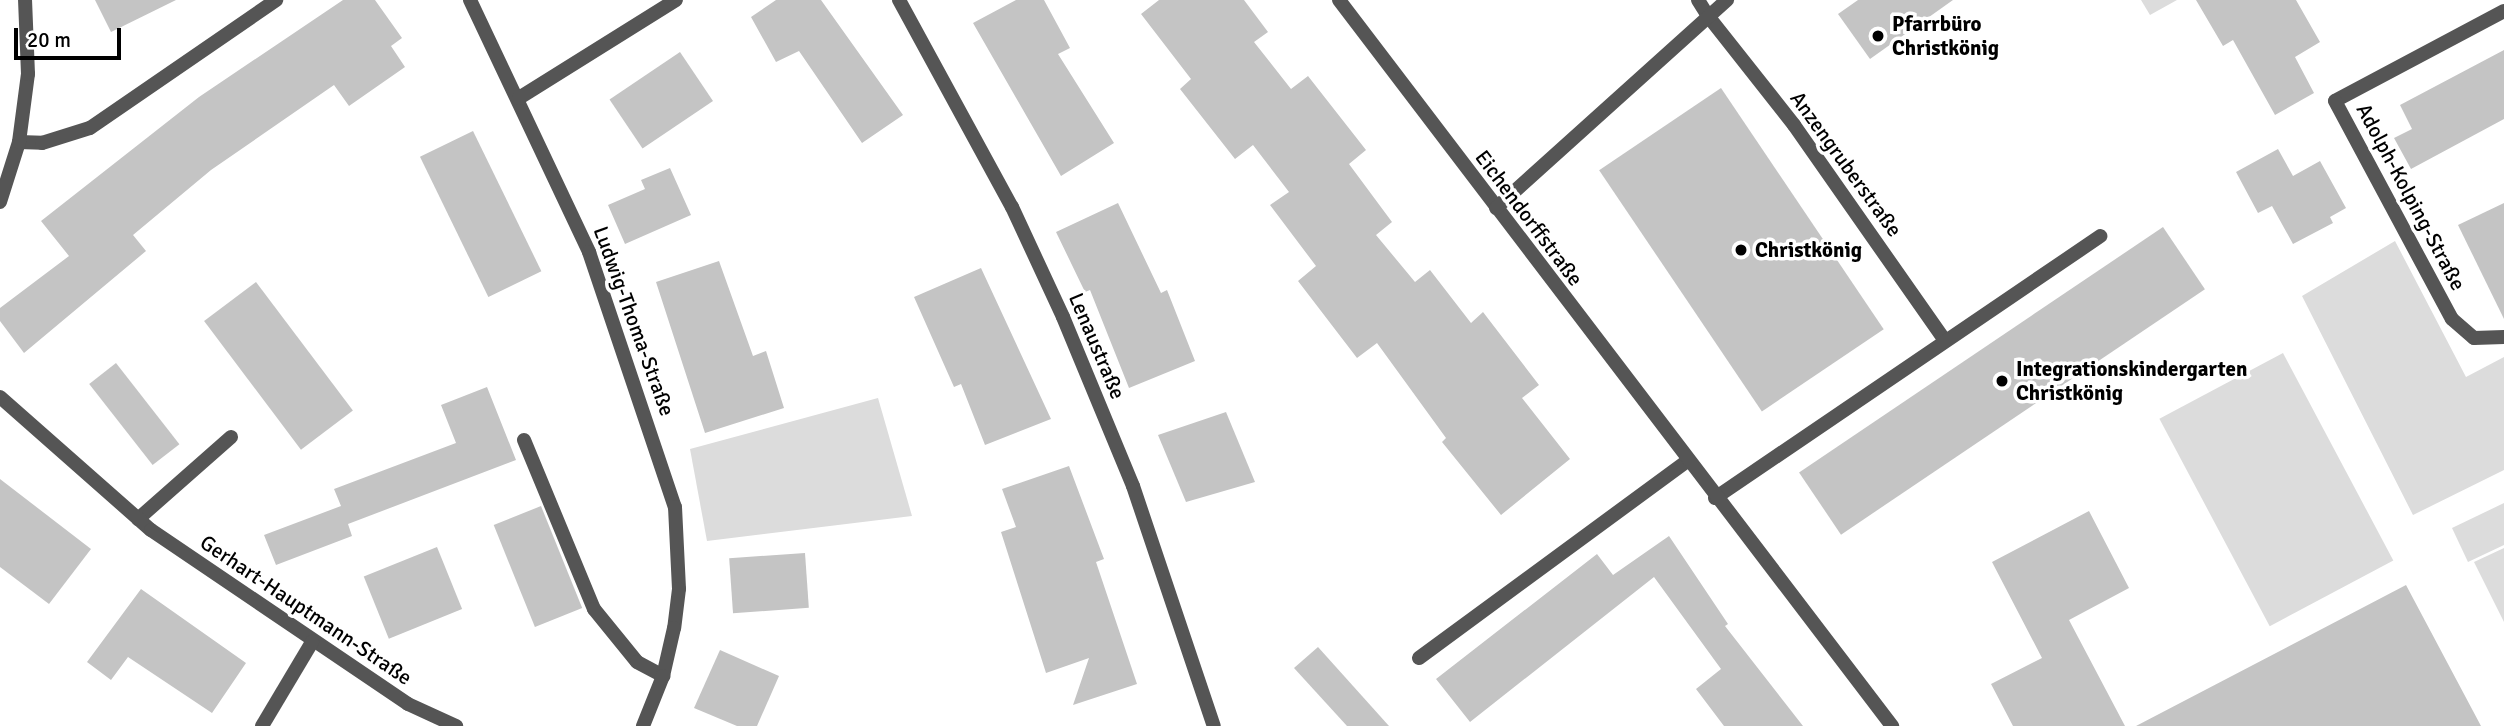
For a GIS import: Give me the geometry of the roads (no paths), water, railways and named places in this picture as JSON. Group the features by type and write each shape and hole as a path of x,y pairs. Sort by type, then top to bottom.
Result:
{"street":[{"path":"0,202 19,142 29,62 25,0"},
{"path":"19,142 42,143 90,128 275,0"},
{"name":"Ludwig-Thoma-Straße","path":"470,0 519,98 589,252 669,482 679,548 680,589 663,676 643,726"},
{"path":"519,98 676,0"},
{"name":"Lenaustraße","path":"899,0 1012,207 1063,317 1133,485 1214,726"},
{"name":"Eichendorffstraße","path":"1339,0 1686,461 1892,726"},
{"name":"Anzengruberstraße","path":"1698,0 1794,125 1944,339"},
{"path":"1496,208 1727,0"},
{"name":"Adolph-Kolping-Straße","path":"2504,11 2335,101 2452,319 2474,338 2504,337"},
{"path":"1715,498 1944,339 2100,236"},
{"name":"Gerhart-Hauptmann-Straße","path":"0,397 138,519 312,642 408,704 456,726"},
{"path":"138,519 231,437"},
{"path":"524,440 594,609 637,662 663,676"},
{"path":"1419,657 1686,461"},
{"path":"262,726 312,642"}],"place":[{"name":"Pfarrbüro Christkönig","path":"1878,36"},
{"name":"Christkönig","path":"1741,250"},
{"name":"Integrationskindergarten Christkönig","path":"2002,381"}]}
